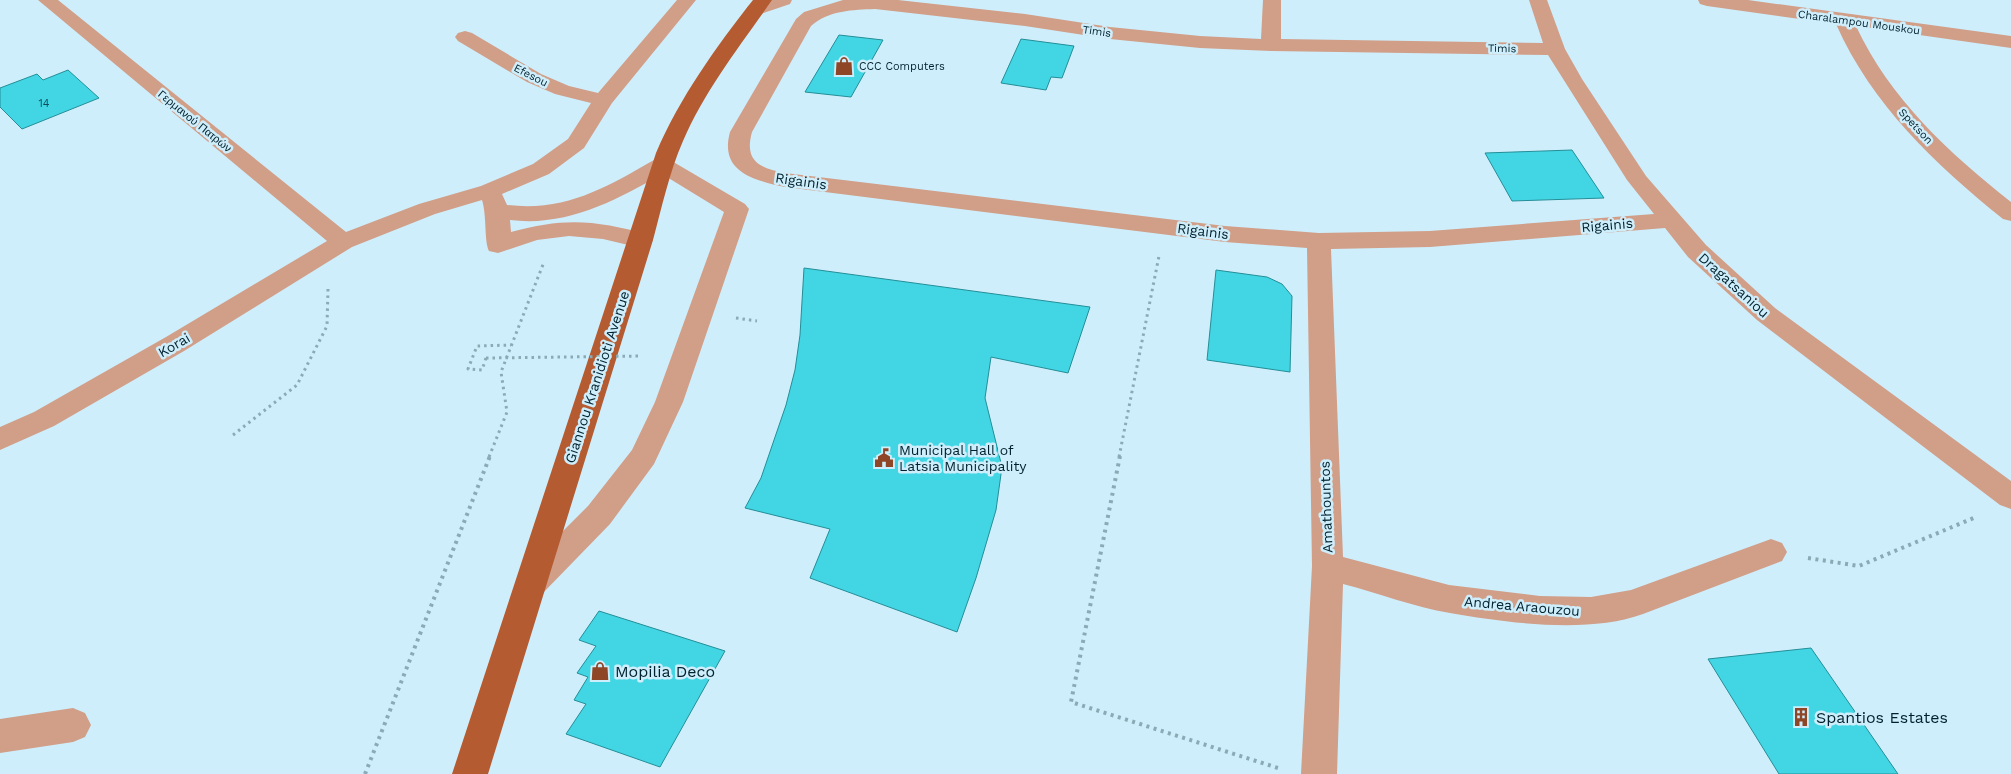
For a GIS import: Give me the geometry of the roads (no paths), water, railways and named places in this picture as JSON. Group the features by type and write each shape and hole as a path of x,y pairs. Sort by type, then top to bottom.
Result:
{"main road":[{"name":"Giannou Kranidioti Avenue","path":"470,774 641,240 662,165 687,112 707,79 759,5"}],"street":[{"name":"Γερμανού Πατρών","path":"47,0 343,242"},
{"name":"Korai","path":"0,439 52,415 175,344 343,242 420,212 493,201 564,154 576,143 603,100 686,0"},
{"path":"759,5 783,0"},
{"path":"1025,20 1035,0"},
{"path":"1271,45 1272,0"},
{"name":"Dragatsaniou","path":"1538,0 1555,49 1638,180 1669,220 1697,251 1766,314 2011,497"},
{"name":"Charalampou Mouskou","path":"1707,0 2011,42"},
{"name":"Timis","path":"743,162 737,148 741,132 799,30 811,16 838,6 875,3 1025,20 1137,36 1200,42 1271,45 1555,49"},
{"name":"Spetson","path":"1844,20 1861,56 1890,98 1951,162 2011,214"},
{"name":"Efesou","path":"465,37 534,78 562,90 603,100"},
{"name":"Rigainis","path":"743,162 755,172 785,180 1224,234 1319,241 1430,239 1669,220"},
{"path":"493,201 532,216 562,212 604,196 662,165 738,209 669,402 644,456 599,515 531,584"},
{"path":"493,201 499,218 498,245 533,233 557,229 583,228 641,240"},
{"name":"Amathountos","path":"1303,772 1328,566 1319,241"},
{"name":"Andrea Araouzou","path":"1328,566 1449,600 1540,610 1591,611 1632,604 1771,552"},
{"path":"0,736 73,725"}],"place":[{"name":"CCC Computers","path":"844,66"},
{"name":"Municipal Hall of Latsia Municipality","path":"884,458"},
{"name":"Mopilia Deco","path":"600,671"},
{"name":"Spantios Estates","path":"1801,717"}]}
